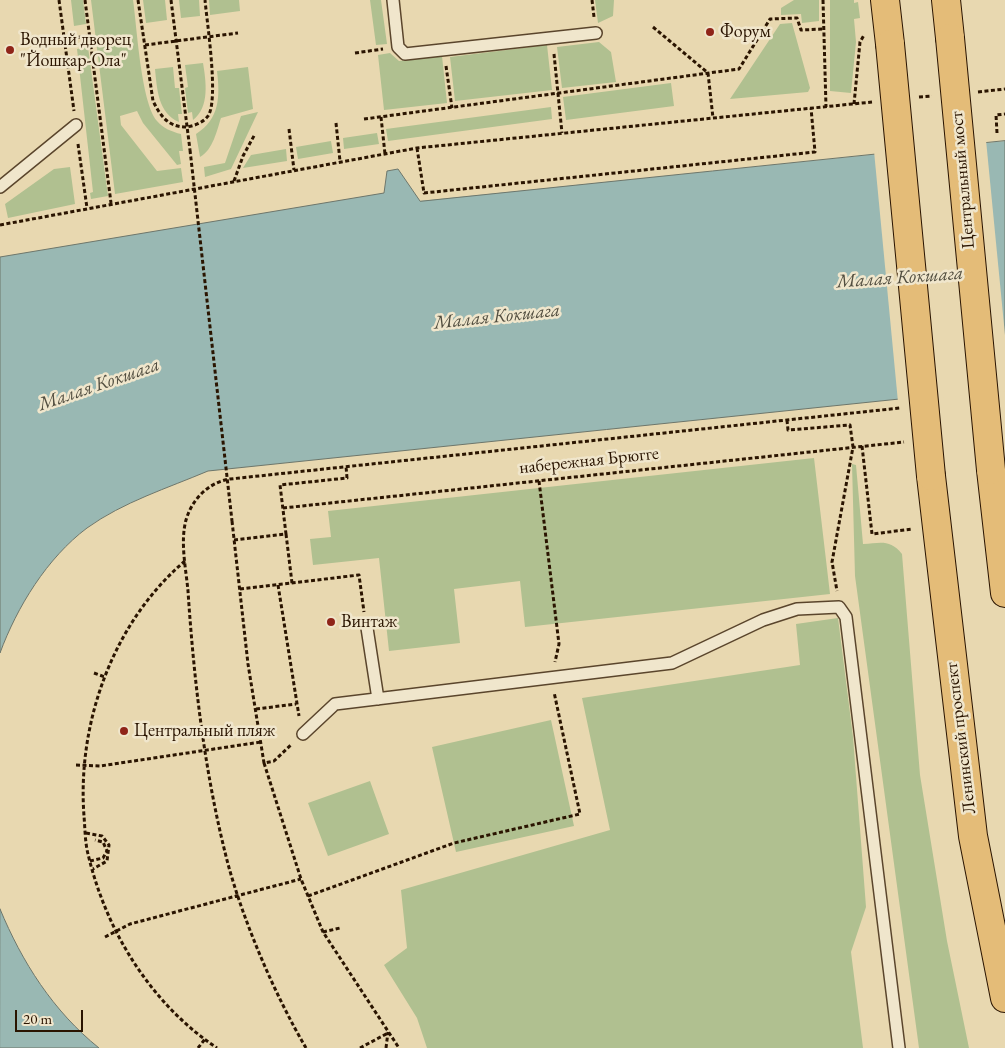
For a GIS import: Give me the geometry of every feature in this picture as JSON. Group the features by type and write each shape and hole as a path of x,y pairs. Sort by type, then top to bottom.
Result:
{"main road":[{"name":"Ленинский проспект","path":"885,0 931,476 974,836 1005,998"},
{"name":"Центральный мост","path":"946,0 991,470 1005,592"}],"lane":[{"path":"393,0 398,47 402,53 409,54 596,34"},
{"path":"0,187 76,125"},
{"path":"303,734 335,704 672,663 763,620 798,609 839,606 846,617 899,1048"},
{"path":"367,628 378,699"}],"path":[{"path":"59,0 87,208"},
{"path":"86,0 111,203"},
{"path":"138,0 153,101 161,116 175,127 187,127 199,123 208,116 213,95 205,0"},
{"path":"171,0 234,540 264,763 301,879 323,932 399,1048"},
{"path":"823,0 826,106"},
{"path":"364,120 739,69 770,19 797,18 801,30 823,29"},
{"path":"653,27 708,73 713,118"},
{"path":"145,45 238,33"},
{"path":"64,39 90,36"},
{"path":"552,38 562,133"},
{"path":"0,225 417,148 854,104 860,42"},
{"path":"355,53 377,50"},
{"path":"445,50 452,108"},
{"path":"417,148 424,193 815,152 811,108"},
{"path":"997,133 996,115 1005,114"},
{"path":"381,117 385,154"},
{"path":"336,123 340,162"},
{"path":"289,130 294,170"},
{"path":"234,181 243,156 256,134"},
{"path":"306,1048 276,988 238,896 228,864 206,750 191,642 184,533 189,512 196,500 211,486 224,480 906,407"},
{"path":"787,420 788,430 850,425 853,447 832,562 839,606"},
{"name":"набережная Брюгге","path":"283,508 898,442"},
{"path":"862,446 872,534 913,529"},
{"path":"292,584 280,485 347,478 346,466"},
{"path":"308,896 454,843 580,814 551,678 559,644 539,481"},
{"path":"234,540 286,534"},
{"path":"186,560 165,580 138,615 122,640 105,677 94,709 84,766 86,833 90,861 116,932 156,993 188,1025 217,1048"},
{"path":"240,589 359,575 362,601"},
{"path":"264,763 274,762 303,734 296,704 278,585"},
{"path":"94,673 105,677"},
{"path":"256,709 296,704"},
{"path":"76,765 100,766 261,742"},
{"path":"86,833 102,836 109,845 106,861 103,865 93,869"},
{"path":"90,861 103,858 107,851 103,842 95,840"},
{"path":"105,937 130,924 301,879"},
{"path":"323,932 340,928"},
{"path":"360,1048 388,1032"},
{"path":"386,1048 388,1032"},
{"path":"198,1048 205,1039"}],"green space":[{"path":"71,0 83,0 86,24 74,26"},
{"path":"91,0 133,0 140,64 147,98 157,121 162,126 181,134 183,151 179,151 181,164 177,165 143,123 137,111 120,116 121,125 157,171 181,168 183,182 115,194"},
{"path":"143,0 165,0 167,20 146,23"},
{"path":"179,0 199,0 200,16 181,18"},
{"path":"209,0 239,0 240,11 210,15"},
{"path":"370,0 381,0 387,44 376,45"},
{"path":"595,0 614,0 613,16 598,23"},
{"path":"794,0 819,0 819,21 802,23 801,14 781,15 781,8"},
{"path":"830,0 854,0 854,3 858,2 860,18 854,19 856,42 851,93 830,91"},
{"path":"792,23 810,88 808,92 730,99 780,24"},
{"path":"599,42 611,52 616,82 562,88 557,47"},
{"path":"547,45 552,90 455,101 450,57"},
{"path":"88,47 108,196 91,199 90,193 93,192 77,49"},
{"path":"390,53 399,61 442,56 447,103 384,110 378,55"},
{"path":"203,63 206,93 202,108 193,120 192,112 188,113 185,88 188,87 185,65"},
{"path":"173,67 175,88 179,88 182,114 178,114 179,122 172,118 163,107 158,92 155,69"},
{"path":"248,67 253,109 221,118 211,145 200,157 196,134 210,121 217,106 217,71"},
{"path":"671,83 674,106 566,120 563,97"},
{"path":"551,107 552,119 388,141 386,129"},
{"path":"258,112 231,169 205,177 204,167 225,163 241,116"},
{"path":"377,133 379,144 344,149 343,138"},
{"path":"331,141 333,153 298,159 296,147"},
{"path":"286,149 287,161 243,168 251,155"},
{"path":"70,167 75,204 8,218 5,204 54,169"},
{"path":"814,458 830,594 525,627 520,581 454,589 460,643 389,651 379,558 313,565 310,539 331,537 328,511"},
{"path":"852,464 856,465 863,544 889,544 898,549 902,554 920,775 947,941 969,1048 919,1048 855,576"},
{"path":"838,618 853,737 866,907 851,952 863,1048 427,1048 417,1018 384,965 407,948 401,890 610,830 582,698 800,665 796,624"},
{"path":"551,720 574,826 456,852 432,747"},
{"path":"370,781 389,834 328,856 308,803"}],"water":[{"name":"Малая Кокшага","path":"1005,141 1005,388 208,471 146,496 115,511 87,528 72,540 46,569 24,601 0,653 0,257 384,193 387,171 398,169 420,201"},
{"path":"0,909 18,948 40,984 67,1018 99,1048 0,1048"}],"pier":[{"path":"986,140 1005,335 1005,391 898,402 874,151"}],"place":[{"name":"Форум","path":"710,32"},
{"name":"Водный дворец \"Йошкар-Ола\"","path":"10,50"},
{"name":"Винтаж","path":"331,622"},
{"name":"Центральный пляж","path":"124,731"}]}
